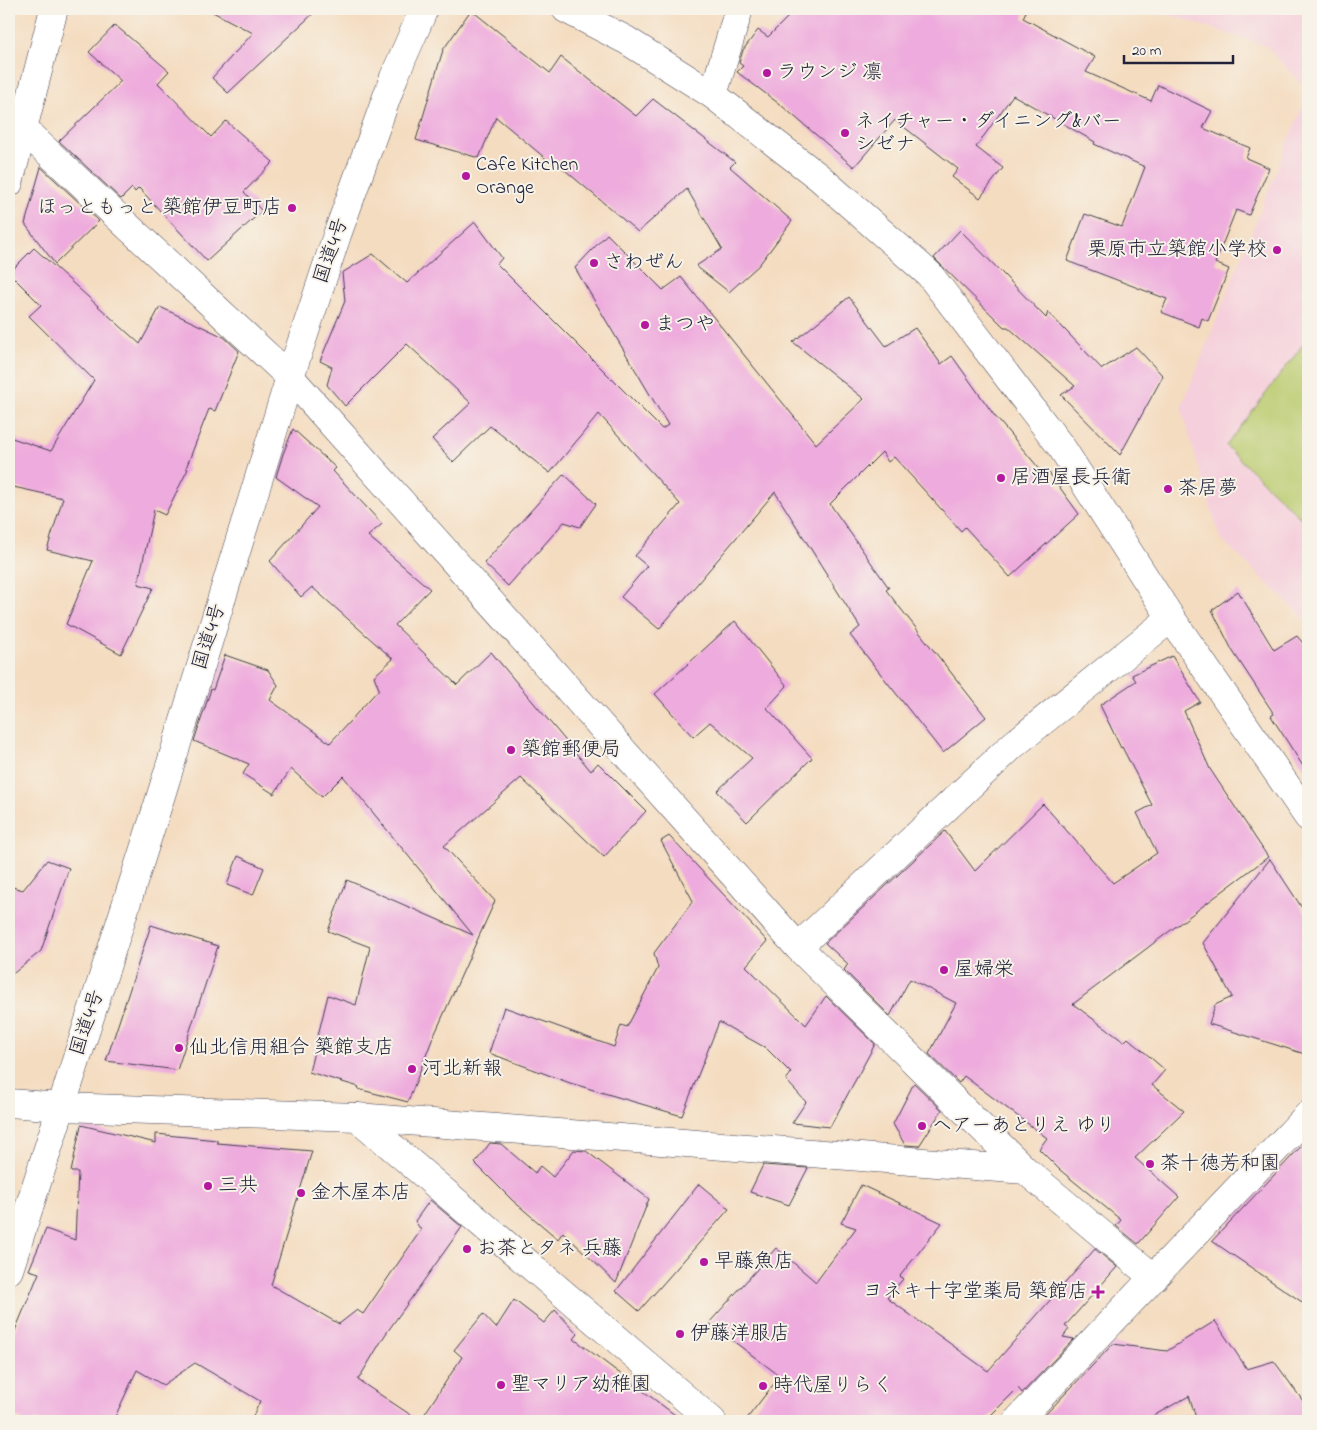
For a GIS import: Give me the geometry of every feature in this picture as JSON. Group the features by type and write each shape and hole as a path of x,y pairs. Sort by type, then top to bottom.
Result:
{"main road":[{"path":"9,183 16,127 54,9"},
{"name":"国道4号","path":"9,1270 158,805 290,377 337,235 394,77 424,9"},
{"path":"566,9 626,40 713,95 820,178 929,274 1062,448 1171,618 1308,817"},
{"path":"713,95 739,9"},
{"path":"16,127 290,377 798,947 1025,1170 1154,1278"},
{"path":"798,947 1013,745 1171,618"},
{"path":"9,1103 61,1107 357,1117 1025,1170"},
{"path":"1017,1421 1308,1115"},
{"path":"357,1117 712,1421"}],"shaded area":[{"path":"1152,9 1308,9 1308,91 1266,46"},
{"name":"栗原市立築館小学校","path":"1308,92 1308,622 1220,538 1181,408"}],"green space":[{"path":"1308,338 1308,525 1226,446"}],"building":[{"path":"207,9 318,9 228,93 212,78 253,33"},
{"path":"796,9 1027,9 1023,18 1095,57 1086,72 1151,101 1158,85 1212,111 1203,128 1250,148 1246,158 1269,168 1249,215 1236,210 1215,263 1229,269 1208,321 1202,318 1199,327 1161,312 1167,299 1067,261 1085,214 1122,227 1145,167 1094,144 1095,142 1013,95 976,147 1003,168 980,198 952,177 958,169 895,120 854,167 782,106 737,72 743,66 739,63 743,50 758,30 768,37"},
{"path":"471,10 550,73 561,57 636,116 653,99 735,162 730,167 792,221 759,265 729,292 696,266 722,249 687,189 638,232 553,160 551,163 496,117 479,158 416,140 443,50"},
{"path":"115,25 169,71 158,83 211,137 226,121 273,162 244,192 262,211 207,261 139,188 135,192 132,188 121,199 59,141 121,81 89,52"},
{"path":"41,167 99,221 55,264 25,224"},
{"path":"475,222 502,258 497,264 662,429 668,425 575,268 607,234 663,290 681,277 816,444 864,399 793,342 849,297 886,346 915,328 941,364 952,356 994,415 1043,473 1047,470 1079,514 1010,577 965,527 961,531 894,457 888,462 882,452 830,504 889,588 886,590 986,717 943,753 850,635 860,627 775,492 659,629 621,597 647,566 635,556 680,504 599,414 550,473 490,426 453,462 432,439 471,403 407,344 345,406 327,385 332,367 320,361 345,301 342,273 373,254 407,283"},
{"path":"960,230 1046,318 1048,312 1102,369 1136,347 1163,376 1120,455 1061,395 1075,386 1008,327 1004,327 934,258"},
{"path":"34,248 140,344 160,307 224,337 239,351 215,411 209,409 186,468 188,469 165,515 154,510 138,584 153,588 121,654 66,624 93,561 47,550 63,498 9,486 9,437 51,451 94,380 29,316 41,305 9,273"},
{"path":"293,429 336,468 333,471 382,524 368,536 430,589 395,625 457,685 491,652 591,771 598,763 646,811 604,857 521,778 444,846 495,901 432,1040 408,1102 358,1089 359,1087 309,1072 328,995 356,1005 370,947 328,931 347,880 473,935 343,776 322,797 291,769 274,794 243,774 249,764 194,741 211,689 213,690 225,655 268,670 278,685 270,700 330,743 379,689 374,676 393,659 312,587 301,597 270,561 318,507 276,477"},
{"path":"564,474 596,504 580,527 564,522 508,586 484,563"},
{"path":"1238,591 1274,650 1297,636 1308,649 1308,774 1271,716 1274,714 1232,650 1212,610"},
{"path":"735,621 787,686 767,708 812,758 747,822 717,791 752,758 710,722 693,737 655,694"},
{"path":"1172,656 1200,702 1184,711 1210,769 1268,857 1073,1004 1124,1042 1128,1038 1165,1070 1152,1085 1184,1111 1135,1158 1179,1197 1138,1244 1116,1226 1121,1220 1060,1170 1039,1149 1047,1138 964,1076 959,1083 929,1054 956,1003 910,979 890,1016 844,970 848,964 825,943 945,831 975,871 1043,804 1113,883 1157,853 1137,813 1152,805 1100,705 1136,681 1132,675"},
{"path":"669,836 767,941 746,966 806,1025 826,996 875,1044 830,1127 792,1123 806,1102 786,1080 791,1073 766,1048 719,1022 682,1116 570,1083 489,1053 504,1007 614,1047 621,1025 627,1027 658,968 654,953 693,901 661,841"},
{"path":"238,856 264,868 253,895 227,885"},
{"path":"1270,859 1308,917 1308,1055 1209,1024 1215,1005 1232,997 1203,943"},
{"path":"47,860 69,868 41,951 9,977 9,886 23,890"},
{"path":"151,925 218,946 177,1070 106,1061"},
{"path":"914,1083 942,1110 919,1146 905,1145 893,1124"},
{"path":"81,1125 156,1143 156,1134 217,1140 217,1143 312,1151 271,1285 339,1324 357,1310 363,1314 421,1230 415,1221 430,1200 462,1227 385,1335 358,1380 420,1421 251,1421 260,1401 195,1363 163,1385 137,1370 113,1421 25,1421 9,1414 9,1345 39,1273 29,1270 46,1229 75,1240 78,1172 71,1172"},
{"path":"1308,1139 1308,1306 1212,1241"},
{"path":"490,1143 501,1144 535,1173 540,1166 553,1177 574,1150 586,1151 649,1199 616,1283 563,1232 558,1239 512,1200 475,1163"},
{"path":"763,1165 808,1168 789,1205 750,1192"},
{"path":"699,1184 729,1209 639,1311 616,1291"},
{"path":"861,1185 942,1223 900,1276 903,1279 887,1298 988,1371 1095,1249 1117,1267 1065,1326 1069,1329 1063,1337 1074,1339 1022,1393 1018,1388 985,1421 745,1421 780,1376 709,1323 776,1248 816,1282 856,1228 841,1223"},
{"path":"514,1300 544,1323 555,1310 578,1334 574,1339 683,1421 420,1421 462,1357 454,1350 483,1314 496,1328"},
{"path":"1215,1321 1247,1369 1274,1361 1308,1408 1308,1421 1197,1421 1189,1396 1144,1421 1049,1421 1044,1416 1113,1344 1167,1351"}],"place":[{"name":"ラウンジ 凛","path":"767,73"},
{"name":"ネイチャー・ダイニング&バー シゼナ","path":"845,133"},
{"name":"Cafe Kitchen Orange","path":"466,176"},
{"name":"ほっともっと 築館伊豆町店","path":"292,208"},
{"name":"栗原市立築館小学校","path":"1277,250"},
{"name":"さわぜん","path":"594,263"},
{"name":"まつや","path":"645,325"},
{"name":"居酒屋長兵衛","path":"1001,478"},
{"name":"茶居夢","path":"1168,489"},
{"name":"築館郵便局","path":"511,750"},
{"name":"屋婦栄","path":"944,970"},
{"name":"仙北信用組合 築館支店","path":"179,1048"},
{"name":"河北新報","path":"412,1069"},
{"name":"ヘアーあとりえ ゆり","path":"922,1126"},
{"name":"茶十徳芳和園","path":"1150,1164"},
{"name":"三共","path":"208,1186"},
{"name":"金木屋本店","path":"301,1193"},
{"name":"お茶とタネ 兵藤","path":"467,1249"},
{"name":"早藤魚店","path":"704,1262"},
{"name":"ヨネキ十字堂薬局 築館店","path":"1098,1292"},
{"name":"伊藤洋服店","path":"680,1334"},
{"name":"聖マリア幼稚園","path":"501,1385"},
{"name":"時代屋りらく","path":"763,1386"}]}
